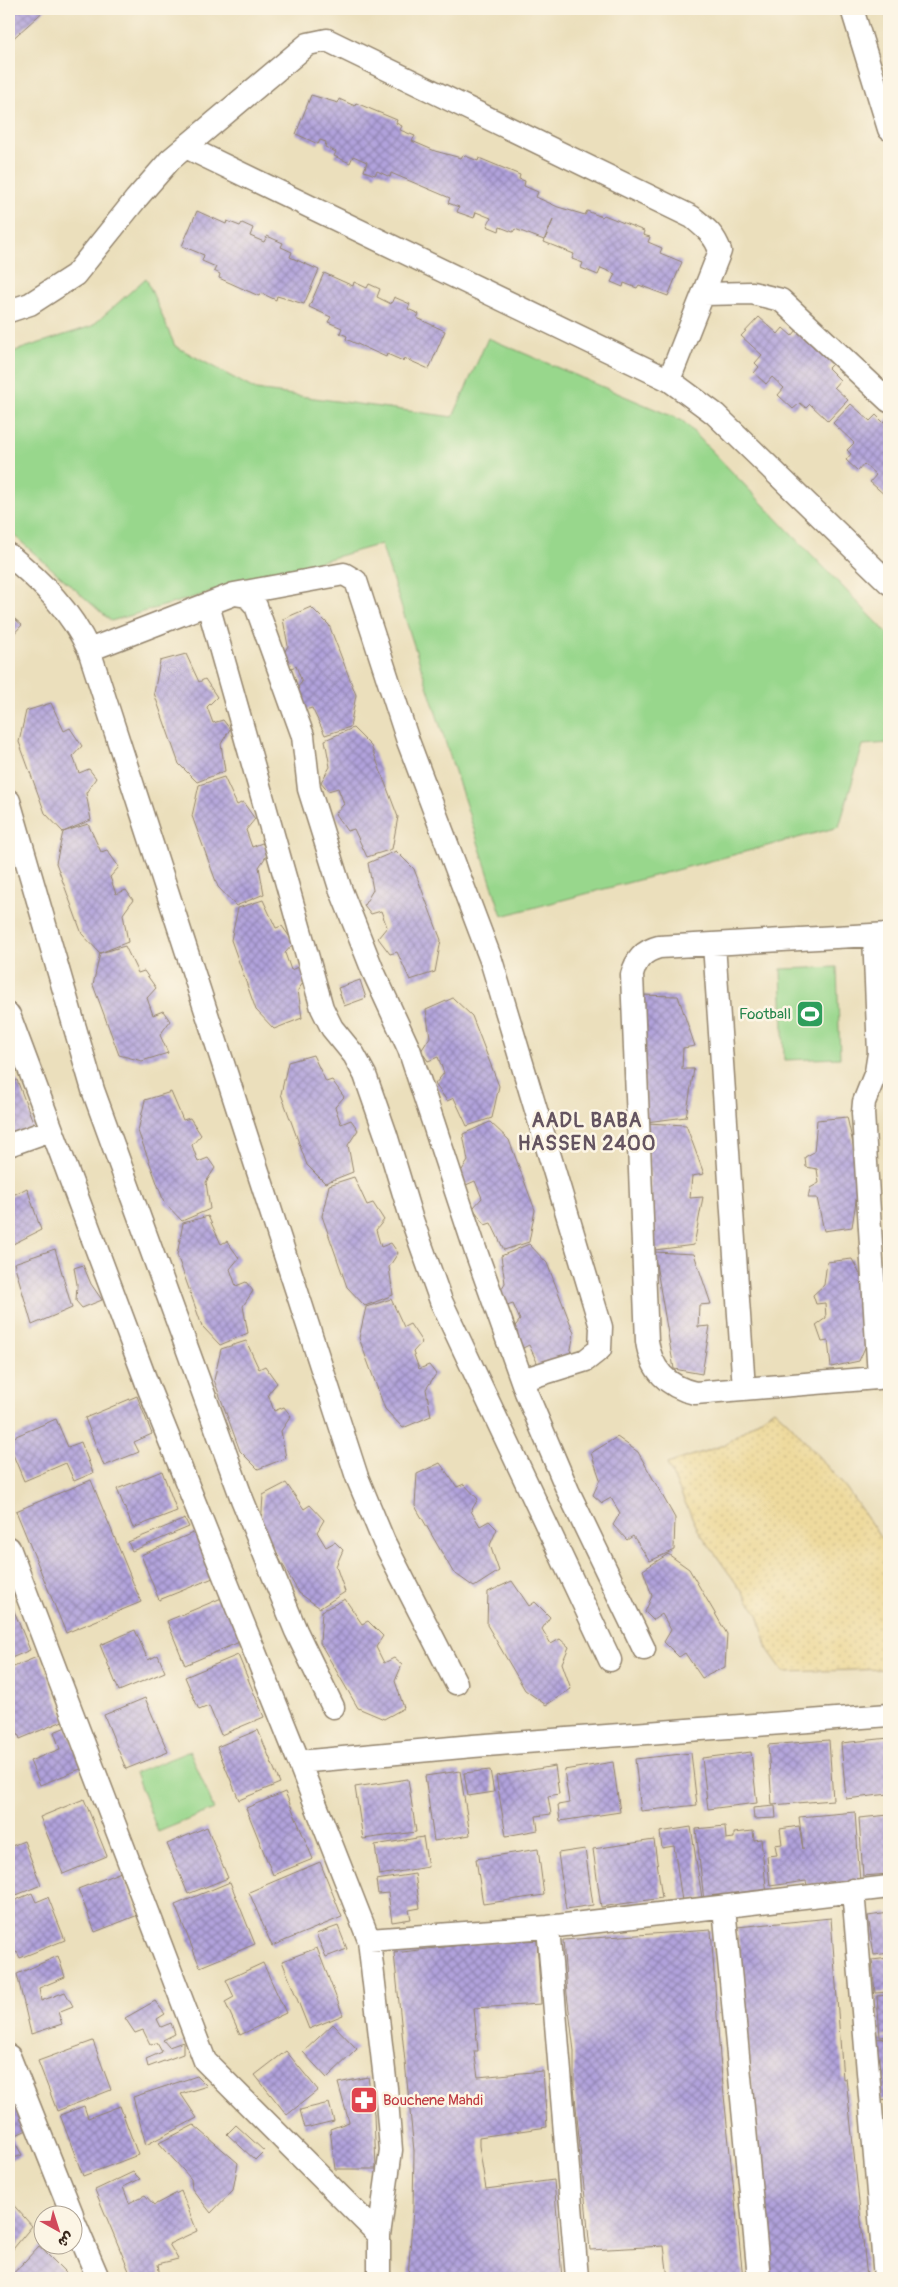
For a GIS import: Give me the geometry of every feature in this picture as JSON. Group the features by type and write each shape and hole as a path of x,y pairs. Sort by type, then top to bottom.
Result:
{"street":[{"path":"852,9 889,129"},
{"path":"9,311 30,304 75,276 136,198 170,160 308,44 327,40 692,217 710,232 717,241 720,251 669,380"},
{"path":"186,147 669,380 715,414 889,583"},
{"path":"703,294 752,293 781,300 889,401"},
{"path":"9,555 51,592 79,631 89,650 356,1477 384,1542 456,1683"},
{"path":"89,650 234,594 344,574 356,581 408,741 491,960 601,1327 600,1349 586,1360 522,1380"},
{"path":"234,594 241,594 253,600 260,615 304,736 310,789 340,888 372,971 409,1049 475,1249 522,1380 568,1491 644,1649"},
{"path":"208,605 322,1008 332,1028 354,1055 365,1075 441,1301 610,1660"},
{"path":"9,801 93,1090 242,1499 296,1631 333,1707"},
{"path":"882,935 879,1053 876,1072 864,1102 863,1113 884,1377 695,1393 675,1386 665,1380 655,1367 648,1352 647,1341 632,975 639,958 651,949 659,947 882,935"},
{"path":"714,944 744,1389"},
{"path":"10,1023 149,1389 369,1940 391,2150 378,2235 379,2278"},
{"path":"9,1145 51,1130"},
{"path":"9,1548 205,2062 378,2235"},
{"path":"299,1762 473,1746 889,1715"},
{"path":"369,1940 548,1927 889,1887"},
{"path":"853,1890 885,2278"},
{"path":"724,1907 759,2278"},
{"path":"548,1927 577,2278"},
{"path":"9,2056 67,2204"},
{"path":"82,2240 98,2278"}],"green space":[{"path":"146,278 175,346 256,390 453,417 488,338 683,421 889,635 889,743 863,745 839,827 502,916 381,544 111,621 9,531 9,353 92,326"},
{"name":"Football","path":"837,967 840,1058 784,1060 781,969"},
{"path":"190,1751 214,1809 158,1832 135,1773"}],"sand":[{"path":"774,1409 789,1423 846,1488 889,1549 889,1669 784,1672 768,1650 758,1614 698,1530 667,1464 724,1445"}],"building":[{"path":"9,9 46,9 9,42"},
{"path":"884,9 889,9 889,27"},
{"path":"311,95 338,103 339,99 355,106 356,103 397,120 396,123 402,126 400,130 415,136 412,141 435,151 461,158 463,155 478,161 479,158 520,175 519,179 525,181 524,186 538,192 536,197 558,207 585,215 587,211 602,217 604,215 644,231 643,235 650,237 648,242 662,248 660,253 682,262 668,296 639,285 637,288 624,283 623,287 611,282 615,274 601,268 598,275 581,268 583,263 572,259 574,254 544,242 553,220 544,240 515,229 513,232 500,227 499,231 487,226 491,218 476,212 474,218 457,212 459,207 448,203 450,198 391,173 390,177 377,171 375,175 364,171 367,162 353,156 350,163 334,156 336,152 325,147 326,142 320,140 318,144 296,134"},
{"path":"197,211 226,224 227,221 240,226 242,223 253,228 250,236 264,242 267,236 283,243 281,247 292,252 290,257 319,270 304,304 277,296 276,300 261,293 259,296 219,278 220,274 214,271 216,267 202,261 204,255 182,246"},
{"path":"324,273 353,286 354,282 367,288 369,284 380,289 377,297 391,304 394,297 410,304 408,309 419,314 417,318 445,331 429,369 404,358 403,361 387,354 386,357 346,339 347,336 340,333 342,328 328,322 331,317 309,307"},
{"path":"759,317 778,334 783,328 792,336 797,330 833,363 828,368 840,380 834,387 848,400 828,421 810,404 806,408 800,403 793,409 778,395 784,388 772,377 766,384 754,373 759,367 755,363 762,355 741,336"},
{"path":"851,404 870,421 876,415 884,423 889,417 889,492 886,496 870,482 876,475 864,464 858,471 846,460 851,454 847,450 854,443 833,423"},
{"path":"311,607 329,625 356,695 350,727 325,735 312,708 305,710 293,693 302,682 296,666 286,670 279,661 288,646 283,619"},
{"path":"9,614 22,625 9,639"},
{"path":"186,654 199,682 205,679 217,697 207,707 213,723 223,720 230,729 221,744 225,771 197,782 179,764 154,693 160,661"},
{"path":"51,703 64,731 70,728 82,746 73,756 79,773 89,769 96,778 86,793 91,820 63,832 45,813 19,742 26,711"},
{"path":"353,728 371,746 398,817 392,849 367,857 354,829 347,831 335,814 344,804 338,788 328,791 321,782 330,767 325,740"},
{"path":"224,777 237,805 243,802 255,819 246,830 252,847 262,843 269,852 259,867 264,894 236,906 218,887 192,816 199,785"},
{"path":"88,824 101,852 107,850 119,867 110,877 116,894 126,890 133,900 123,914 128,942 100,953 82,934 56,863 63,832"},
{"path":"396,851 414,869 441,940 435,972 410,980 397,952 390,954 378,938 387,927 381,911 371,914 364,905 373,890 368,863"},
{"path":"263,900 276,928 282,926 294,943 285,953 291,970 300,966 308,976 298,990 302,1018 274,1029 256,1010 231,940 238,908"},
{"path":"125,946 138,973 144,971 156,988 147,998 153,1015 163,1011 170,1021 160,1035 168,1053 142,1061 119,1055 93,985 100,953"},
{"path":"360,980 366,998 344,1006 338,988"},
{"path":"638,995 678,996 695,1046 683,1048 682,1069 694,1069 686,1117 646,1122"},
{"path":"453,998 472,1016 499,1086 492,1118 467,1126 454,1098 447,1101 435,1084 444,1073 438,1057 428,1061 421,1051 430,1037 426,1010"},
{"path":"313,1055 326,1082 332,1080 344,1097 335,1107 341,1124 351,1120 358,1130 348,1145 353,1172 325,1183 307,1165 281,1094 288,1062"},
{"path":"17,1080 35,1127 9,1137 9,1084"},
{"path":"171,1092 183,1120 190,1118 201,1135 192,1145 198,1162 208,1158 215,1168 206,1182 210,1209 182,1221 164,1202 138,1131 145,1100"},
{"path":"847,1117 860,1175 852,1227 824,1231 817,1198 808,1198 810,1188 819,1183 817,1169 806,1167 805,1157 814,1152 817,1120"},
{"path":"490,1122 509,1140 535,1210 529,1242 504,1250 491,1223 485,1225 473,1208 482,1198 475,1181 466,1185 458,1176 468,1161 463,1134"},
{"path":"646,1123 686,1125 704,1174 692,1176 690,1198 703,1197 694,1245 655,1250"},
{"path":"354,1177 367,1205 373,1203 384,1220 376,1230 381,1247 391,1243 398,1253 389,1267 393,1295 365,1306 347,1287 322,1216 329,1185"},
{"path":"27,1188 41,1230 9,1246 9,1197"},
{"path":"208,1216 221,1244 227,1241 239,1258 230,1269 236,1286 246,1282 253,1291 243,1306 248,1333 220,1345 202,1326 177,1255 183,1223"},
{"path":"529,1244 547,1263 574,1333 568,1365 542,1373 529,1345 523,1348 511,1331 520,1320 513,1304 504,1307 496,1298 505,1283 501,1256"},
{"path":"55,1249 72,1308 32,1325 14,1263"},
{"path":"654,1252 694,1254 711,1304 699,1305 698,1327 710,1326 702,1374 674,1369"},
{"path":"852,1259 862,1278 867,1343 859,1361 831,1367 828,1341 822,1342 816,1325 826,1318 825,1303 816,1304 813,1295 824,1285 827,1262"},
{"path":"83,1265 91,1284 102,1300 82,1308 76,1301 77,1284 74,1268"},
{"path":"391,1299 404,1327 410,1324 422,1342 413,1352 419,1369 429,1365 436,1374 426,1389 431,1416 403,1428 385,1409 359,1338 366,1307"},
{"path":"246,1341 259,1369 265,1366 277,1383 268,1394 274,1411 284,1407 291,1416 281,1431 286,1458 258,1469 240,1451 214,1380 221,1349"},
{"path":"137,1396 152,1434 134,1442 139,1452 104,1466 85,1418"},
{"path":"56,1419 68,1447 81,1442 93,1473 74,1481 66,1463 24,1481 9,1445 9,1439"},
{"path":"617,1437 638,1452 675,1518 674,1550 650,1561 633,1536 627,1540 613,1525 620,1513 611,1498 602,1503 593,1495 600,1479 591,1453"},
{"path":"440,1463 457,1487 464,1484 478,1499 471,1511 480,1526 489,1521 497,1529 490,1545 499,1571 474,1587 453,1572 415,1506 417,1474"},
{"path":"162,1471 177,1511 133,1528 117,1489"},
{"path":"91,1480 141,1602 66,1633 16,1511"},
{"path":"286,1483 304,1509 310,1505 324,1520 317,1532 326,1547 335,1542 343,1550 336,1566 345,1592 320,1608 299,1593 261,1527 263,1495"},
{"path":"185,1519 189,1527 132,1551 128,1542"},
{"path":"195,1532 213,1578 159,1600 141,1555"},
{"path":"668,1554 689,1569 727,1634 725,1667 702,1678 685,1653 679,1657 664,1642 671,1630 662,1614 653,1620 645,1612 652,1596 643,1570"},
{"path":"512,1581 529,1606 535,1602 550,1617 542,1629 551,1644 560,1639 569,1647 562,1663 571,1689 546,1705 525,1690 487,1625 488,1592"},
{"path":"224,1597 242,1641 185,1665 167,1621"},
{"path":"345,1599 362,1624 368,1621 383,1636 376,1647 384,1663 394,1658 402,1665 395,1681 404,1708 384,1719 358,1708 320,1643 322,1611"},
{"path":"12,1606 30,1650 9,1659 9,1608"},
{"path":"135,1630 148,1660 158,1655 165,1672 119,1691 100,1645"},
{"path":"238,1655 264,1717 221,1735 209,1706 199,1710 185,1677"},
{"path":"39,1656 65,1720 20,1739 9,1710 9,1669"},
{"path":"145,1698 168,1752 126,1769 104,1715"},
{"path":"66,1727 83,1768 40,1785 30,1761 60,1749 54,1732"},
{"path":"258,1730 280,1783 239,1800 217,1747"},
{"path":"889,1738 889,1794 846,1799 841,1743"},
{"path":"829,1740 833,1800 772,1805 768,1745"},
{"path":"751,1752 757,1803 708,1809 702,1758"},
{"path":"691,1753 697,1805 641,1811 635,1759"},
{"path":"613,1762 620,1812 560,1821 558,1805 569,1803 564,1770"},
{"path":"555,1766 559,1794 548,1796 551,1814 536,1816 538,1830 506,1836 496,1776"},
{"path":"490,1770 494,1792 468,1796 464,1773"},
{"path":"460,1771 470,1835 434,1841 425,1776"},
{"path":"408,1779 416,1832 363,1839 355,1787"},
{"path":"285,1792 313,1859 273,1875 246,1808"},
{"path":"84,1799 107,1856 63,1874 40,1817"},
{"path":"775,1806 776,1818 754,1819 753,1808"},
{"path":"855,1812 860,1882 807,1885 806,1881 770,1886 767,1856 777,1855 775,1845 782,1844 780,1829 799,1826 803,1849 799,1817"},
{"path":"889,1815 889,1874 863,1876 859,1818"},
{"path":"725,1826 726,1839 734,1838 734,1833 753,1831 754,1840 761,1839 767,1895 704,1901 696,1829"},
{"path":"207,1827 228,1878 188,1894 167,1844"},
{"path":"691,1827 702,1898 682,1901 674,1846 662,1848 660,1832"},
{"path":"423,1837 428,1867 379,1875 375,1845"},
{"path":"654,1840 662,1898 601,1907 593,1849"},
{"path":"24,1841 41,1885 9,1898 9,1847"},
{"path":"538,1849 544,1895 483,1904 476,1859"},
{"path":"585,1849 593,1905 566,1909 558,1853"},
{"path":"320,1862 342,1917 272,1946 249,1892"},
{"path":"121,1872 138,1915 95,1932 78,1889"},
{"path":"415,1874 420,1908 409,1910 411,1919 392,1922 388,1893 378,1894 376,1880"},
{"path":"230,1882 255,1944 200,1967 175,1905"},
{"path":"32,1893 36,1902 48,1897 65,1940 20,1958 17,1952 9,1956 9,1903"},
{"path":"889,1913 889,1953 874,1955 868,1916"},
{"path":"831,1918 843,2079 846,2078 867,2278 770,2278 737,1927"},
{"path":"338,1926 347,1949 326,1957 316,1934"},
{"path":"711,1930 720,2057 743,2278 668,2278 664,2246 590,2250 574,2086 574,2051 563,1940"},
{"path":"537,1940 541,2004 474,2008 478,2051 474,2051 478,2077 543,2071 547,2127 479,2137 479,2146 486,2189 554,2180 562,2278 408,2278 413,2208 414,2151 394,1953 469,1944"},
{"path":"317,1948 343,2015 309,2029 282,1961"},
{"path":"58,1956 65,1977 39,1988 41,2001 65,1992 73,2006 58,2012 62,2024 31,2034 17,1974"},
{"path":"889,1958 889,1992 875,1993 872,1960"},
{"path":"263,1963 286,2013 240,2035 225,2002 234,1997 226,1980"},
{"path":"889,1995 889,2036 880,2037 877,1996"},
{"path":"155,2001 165,2014 157,2019 161,2027 171,2023 175,2034 163,2040 169,2047 183,2042 183,2054 148,2067 146,2059 162,2052 157,2043 150,2044 143,2030 135,2033 125,2018"},
{"path":"333,2024 357,2049 327,2078 303,2052"},
{"path":"889,2038 889,2099 880,2100 875,2039"},
{"path":"93,2041 111,2090 57,2111 38,2061"},
{"path":"286,2051 318,2090 287,2115 255,2075"},
{"path":"197,2076 207,2086 181,2094 197,2118 146,2145 133,2097"},
{"path":"368,2077 374,2114 376,2169 335,2169 330,2129 349,2122 338,2083"},
{"path":"9,2086 27,2130 12,2137 22,2155 9,2160"},
{"path":"329,2103 334,2121 305,2128 300,2110"},
{"path":"84,2106 88,2118 120,2106 138,2155 83,2176 60,2115"},
{"path":"194,2125 238,2163 233,2190 211,2213 192,2189 191,2179 159,2143"},
{"path":"236,2125 264,2151 255,2160 227,2134"},
{"path":"133,2172 140,2179 123,2187 129,2203 145,2195 154,2205 181,2191 197,2231 169,2244 178,2259 158,2264 160,2278 132,2278 95,2190"},
{"path":"9,2200 32,2226 9,2254"},
{"path":"32,2253 47,2254 71,2278 9,2278"}],"place":[{"name":"Football","path":"810,1014"},
{"name":"Bouchene Mahdi","path":"364,2100"}],"district":[{"name":"AADL BABA HASSEN 2400","path":"587,1132"}]}
